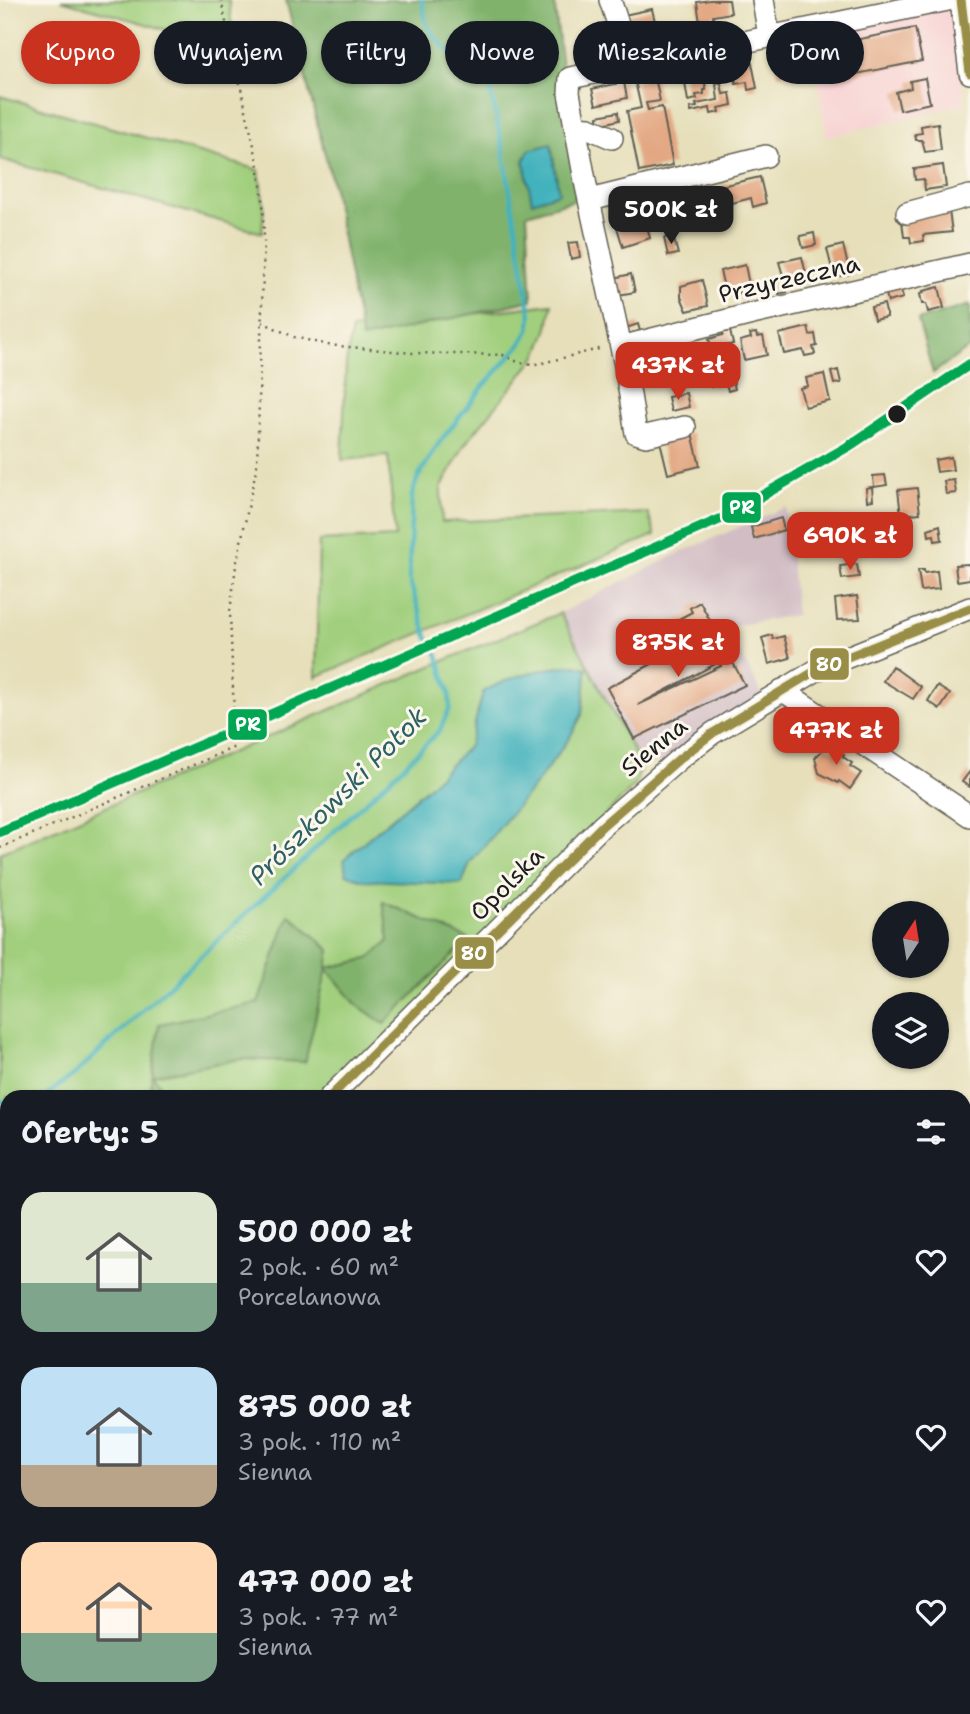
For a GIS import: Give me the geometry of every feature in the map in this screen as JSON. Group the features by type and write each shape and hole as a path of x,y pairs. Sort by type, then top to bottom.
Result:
{"street":[{"path":"610,0 617,21"},
{"path":"763,0 766,21"},
{"path":"844,21 948,0"},
{"path":"961,0 970,73"},
{"path":"573,77 570,78 569,93 636,432 646,436 685,427"},
{"path":"576,127 589,128 612,138"},
{"path":"590,200 766,156"},
{"path":"907,213 970,196"},
{"name":"Przyrzeczna","path":"621,347 970,264"},
{"name":"Sienna","path":"602,826 713,733 782,690 848,655 970,608"},
{"path":"782,690 970,816"},
{"name":"Opolska","path":"337,1090 602,826"}],"path":[{"path":"221,0 247,111 263,198 257,465 236,566 230,612 234,716"},
{"path":"262,322 293,337 361,350 505,356 520,363 538,365 608,347 621,347"},
{"path":"0,848 235,747"}],"shaded area":[{"path":"952,6 965,104 827,137 818,84 864,84 864,24"},
{"path":"786,507 796,615 727,627 765,700 679,759 641,765 560,613 677,554"}],"green space":[{"path":"61,0 229,0 231,21 154,21 154,26"},
{"path":"286,0 554,0 557,21 445,21 445,84 559,84 559,41 578,199 527,214 532,300 362,339 332,182 307,83 307,21 291,21"},
{"path":"0,96 259,170 264,206 262,233 0,159"},
{"path":"552,304 548,328 537,356 465,444 441,488 442,522 648,513 655,535 316,677 319,541 395,537 388,456 342,460 346,364 352,329"},
{"path":"970,305 970,347 933,373 918,320"},
{"path":"560,613 641,765 636,784 337,1090 0,1090 0,853 431,666"},
{"path":"383,902 469,939 384,1024 356,1004 327,969 305,1062 241,1059 153,1075 163,1090 150,1090 159,1024 258,1003 289,914 330,950 327,968 368,959 389,941"}],"water":[{"path":"551,144 559,193 532,202 524,161 529,150"},
{"path":"575,665 587,668 582,715 570,737 537,783 470,863 462,884 363,880 346,874 344,859 428,787 469,746 483,692 504,681 527,674"}],"building":[{"path":"729,0 731,13 713,16 713,21 700,21 697,2"},
{"path":"652,9 655,21 626,21 624,15"},
{"path":"915,28 922,61 864,72 864,38"},
{"path":"752,63 757,88 748,90 747,84 752,84"},
{"path":"925,78 930,103 900,110 896,92 911,88 910,81"},
{"path":"624,84 627,98 596,105 592,89"},
{"path":"636,84 656,84 660,101 646,103 648,110 662,107 673,165 639,172 627,111 641,108"},
{"path":"685,84 705,84 704,94 696,95 697,99 688,101"},
{"path":"716,84 721,84 723,94 730,93 732,105 719,108 720,112 711,114 710,108 691,112 690,108 697,107 696,104 718,100"},
{"path":"618,112 619,120 599,125 598,116"},
{"path":"938,123 941,150 925,152 922,140 916,140 915,134 922,133 921,126"},
{"path":"943,165 946,187 925,190 924,179 915,180 914,169"},
{"path":"760,177 766,203 753,207 751,198 725,205 721,186"},
{"path":"686,193 691,214 672,219 672,216 664,218 660,201"},
{"path":"625,208 627,219 644,215 650,238 623,247 612,211"},
{"path":"949,211 952,232 923,235 924,241 911,243 910,237 904,237 902,221"},
{"path":"814,233 816,245 803,248 800,236"},
{"path":"673,236 678,254 668,256 664,238"},
{"path":"578,242 580,257 571,259 568,243"},
{"path":"843,245 850,274 834,277 827,249"},
{"path":"802,257 808,282 786,287 787,292 779,294 776,281 784,279 779,262"},
{"path":"745,265 751,294 743,296 742,292 726,295 720,271"},
{"path":"631,274 635,292 618,295 614,278"},
{"path":"702,280 708,306 687,311 681,297 681,286"},
{"path":"900,286 903,298 888,302 885,289"},
{"path":"939,287 944,308 928,312 926,304 922,304 920,294"},
{"path":"884,304 887,317 874,320 871,307"},
{"path":"638,324 640,331 627,334 626,328"},
{"path":"808,327 810,335 815,334 815,354 805,356 803,350 784,354 779,334"},
{"path":"730,331 733,344 711,349 709,339"},
{"path":"756,333 757,337 763,336 767,355 744,360 740,341 751,338 750,334"},
{"path":"671,358 674,378 663,381 662,377 653,378 650,365"},
{"path":"730,366 735,389 728,391 726,383 711,387 708,371"},
{"path":"838,370 841,383 834,384 831,372"},
{"path":"824,374 830,401 805,407 800,388 808,386 806,378"},
{"path":"686,393 689,407 671,411 668,397"},
{"path":"692,433 700,466 668,474 660,441"},
{"path":"951,457 953,470 937,472 935,460"},
{"path":"885,475 887,485 874,487 873,476"},
{"path":"954,480 956,493 946,494 944,481"},
{"path":"872,487 873,500 867,501 866,488"},
{"path":"917,488 920,513 901,515 898,490"},
{"path":"781,518 784,530 754,539 751,527"},
{"path":"940,525 942,540 935,541 934,535 929,536 928,529"},
{"path":"857,564 859,577 842,579 840,566"},
{"path":"968,564 970,579 957,581 955,565"},
{"path":"918,570 924,570 924,573 937,571 939,589 921,591"},
{"path":"857,596 860,619 837,620 835,599"},
{"path":"700,602 745,685 634,739 607,688 704,636 703,632 684,643 673,622 692,612 690,608","holes":["719,662 721,666 638,705"]},
{"path":"772,635 773,639 784,636 790,658 769,664 762,638"},
{"path":"892,666 921,687 913,699 883,681"},
{"path":"937,686 950,694 940,709 928,701"},
{"path":"826,746 844,755 843,757 852,763 850,766 861,773 850,789 819,773 815,758"},
{"path":"970,771 970,787 962,782"}],"waterway":[{"name":"Prószkowski Potok","path":"53,1090 75,1074 405,765 440,730 450,707 449,692 437,653 427,636 409,579 412,495 418,477 439,443 521,344 529,330 531,316 503,149 490,89 477,72 452,55 432,33 426,23 422,0"}],"transit line":[{"name":"80","path":"961,0 970,73"},
{"name":"PR","path":"0,832 723,518 849,446 970,364"},
{"name":"80","path":"337,1090 602,826 713,733 820,668 970,608"}]}
